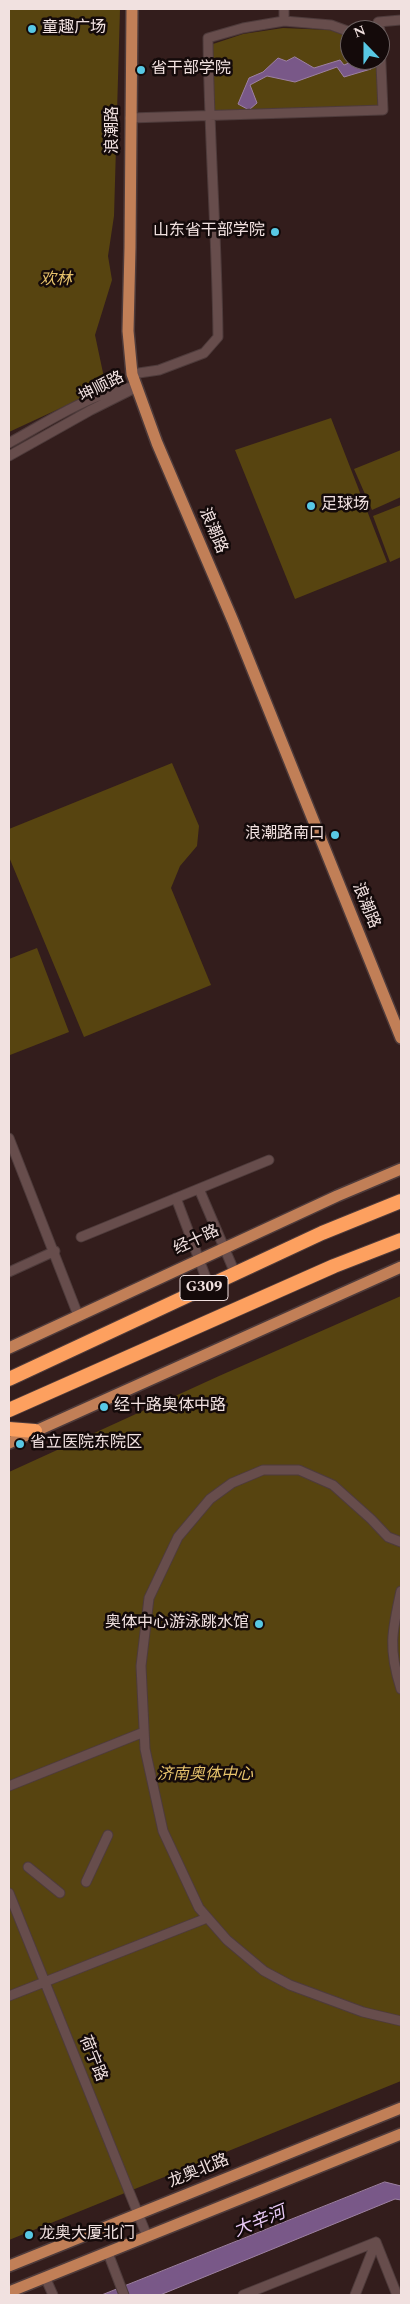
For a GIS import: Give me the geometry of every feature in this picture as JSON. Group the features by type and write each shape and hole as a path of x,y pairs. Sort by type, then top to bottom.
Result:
{"highway":[{"name":"G309","path":"9,1379 322,1233 401,1201"},
{"name":"G309","path":"9,1410 334,1266 401,1240"},
{"path":"9,1429 35,1431"}],"main road":[{"name":"浪潮路","path":"132,9 128,330 132,374 157,443 233,621 401,1038"},
{"name":"经十路","path":"9,1348 337,1196 401,1169"},
{"path":"9,1443 401,1268"},
{"name":"龙奥北路","path":"9,2266 401,2108"},
{"path":"9,2292 401,2134"}],"street":[{"path":"284,9 284,21"},
{"path":"132,374 159,370 204,353 218,337 217,262 209,116 208,38 243,28 284,21 331,25 340,28"},
{"path":"130,118 383,110 381,70"},
{"name":"坤顺路","path":"9,443 68,410 120,388 137,388"},
{"name":"坤顺路","path":"9,456 90,410 137,388"},
{"path":"9,1138 55,1251 78,1315"},
{"path":"81,1237 269,1160"},
{"path":"199,1189 235,1274"},
{"path":"176,1198 209,1286"},
{"path":"9,1272 55,1251"},
{"path":"401,1542 388,1537 372,1519 333,1485 299,1470 263,1470 232,1483 210,1499 178,1537 149,1598 141,1666 145,1749 163,1831 199,1908 227,1940 264,1972 290,1985 363,2012 401,2021"},
{"path":"401,1591 391,1648 401,1688"},
{"path":"9,1786 144,1732"},
{"path":"88,1879 108,1835"},
{"path":"28,1867 59,1892"},
{"name":"荷宁路","path":"9,1894 147,2236"},
{"path":"9,1996 207,1918"},
{"path":"243,2295 376,2242"},
{"path":"355,2295 376,2242"},
{"path":"376,2242 398,2295"},
{"path":"108,2253 124,2295"},
{"path":"45,2277 53,2295"}],"green space":[{"name":"欢林","path":"9,9 120,9 114,216 108,256 112,280 95,335 106,387 9,432"},
{"path":"283,28 330,30 340,34 340,70 377,70 378,106 213,111 213,44 243,34"},
{"name":"足球场","path":"331,418 387,562 295,599 235,450"},
{"path":"401,450 401,497 372,510 354,469"},
{"path":"401,505 401,557 390,562 373,516"},
{"path":"172,763 199,826 197,846 180,866 171,888 211,985 84,1037 9,857 9,829"},
{"path":"37,948 69,1032 10,1055 9,959"},
{"name":"济南奥体中心","path":"401,1296 401,2081 9,2240 9,1472 219,1376"}],"shaded area":[{"path":"295,57 314,68 340,60 340,70 368,70 344,77 337,67 295,82 267,76 250,85 257,103 249,110 238,104 249,78 263,72 278,58 286,61"},
{"path":"385,2182 401,2186 401,2200 395,2199 160,2295 102,2295"}],"place":[{"name":"童趣广场","path":"32,29"},
{"name":"省干部学院","path":"141,70"},
{"name":"山东省干部学院","path":"275,232"},
{"name":"足球场","path":"311,506"},
{"name":"浪潮路南口","path":"335,835"},
{"name":"经十路奥体中路","path":"104,1407"},
{"name":"省立医院东院区","path":"20,1444"},
{"name":"奥体中心游泳跳水馆","path":"259,1624"},
{"name":"龙奥大厦北门","path":"29,2235"}],"water label":[{"name":"大辛河","path":"260,2223"}]}
